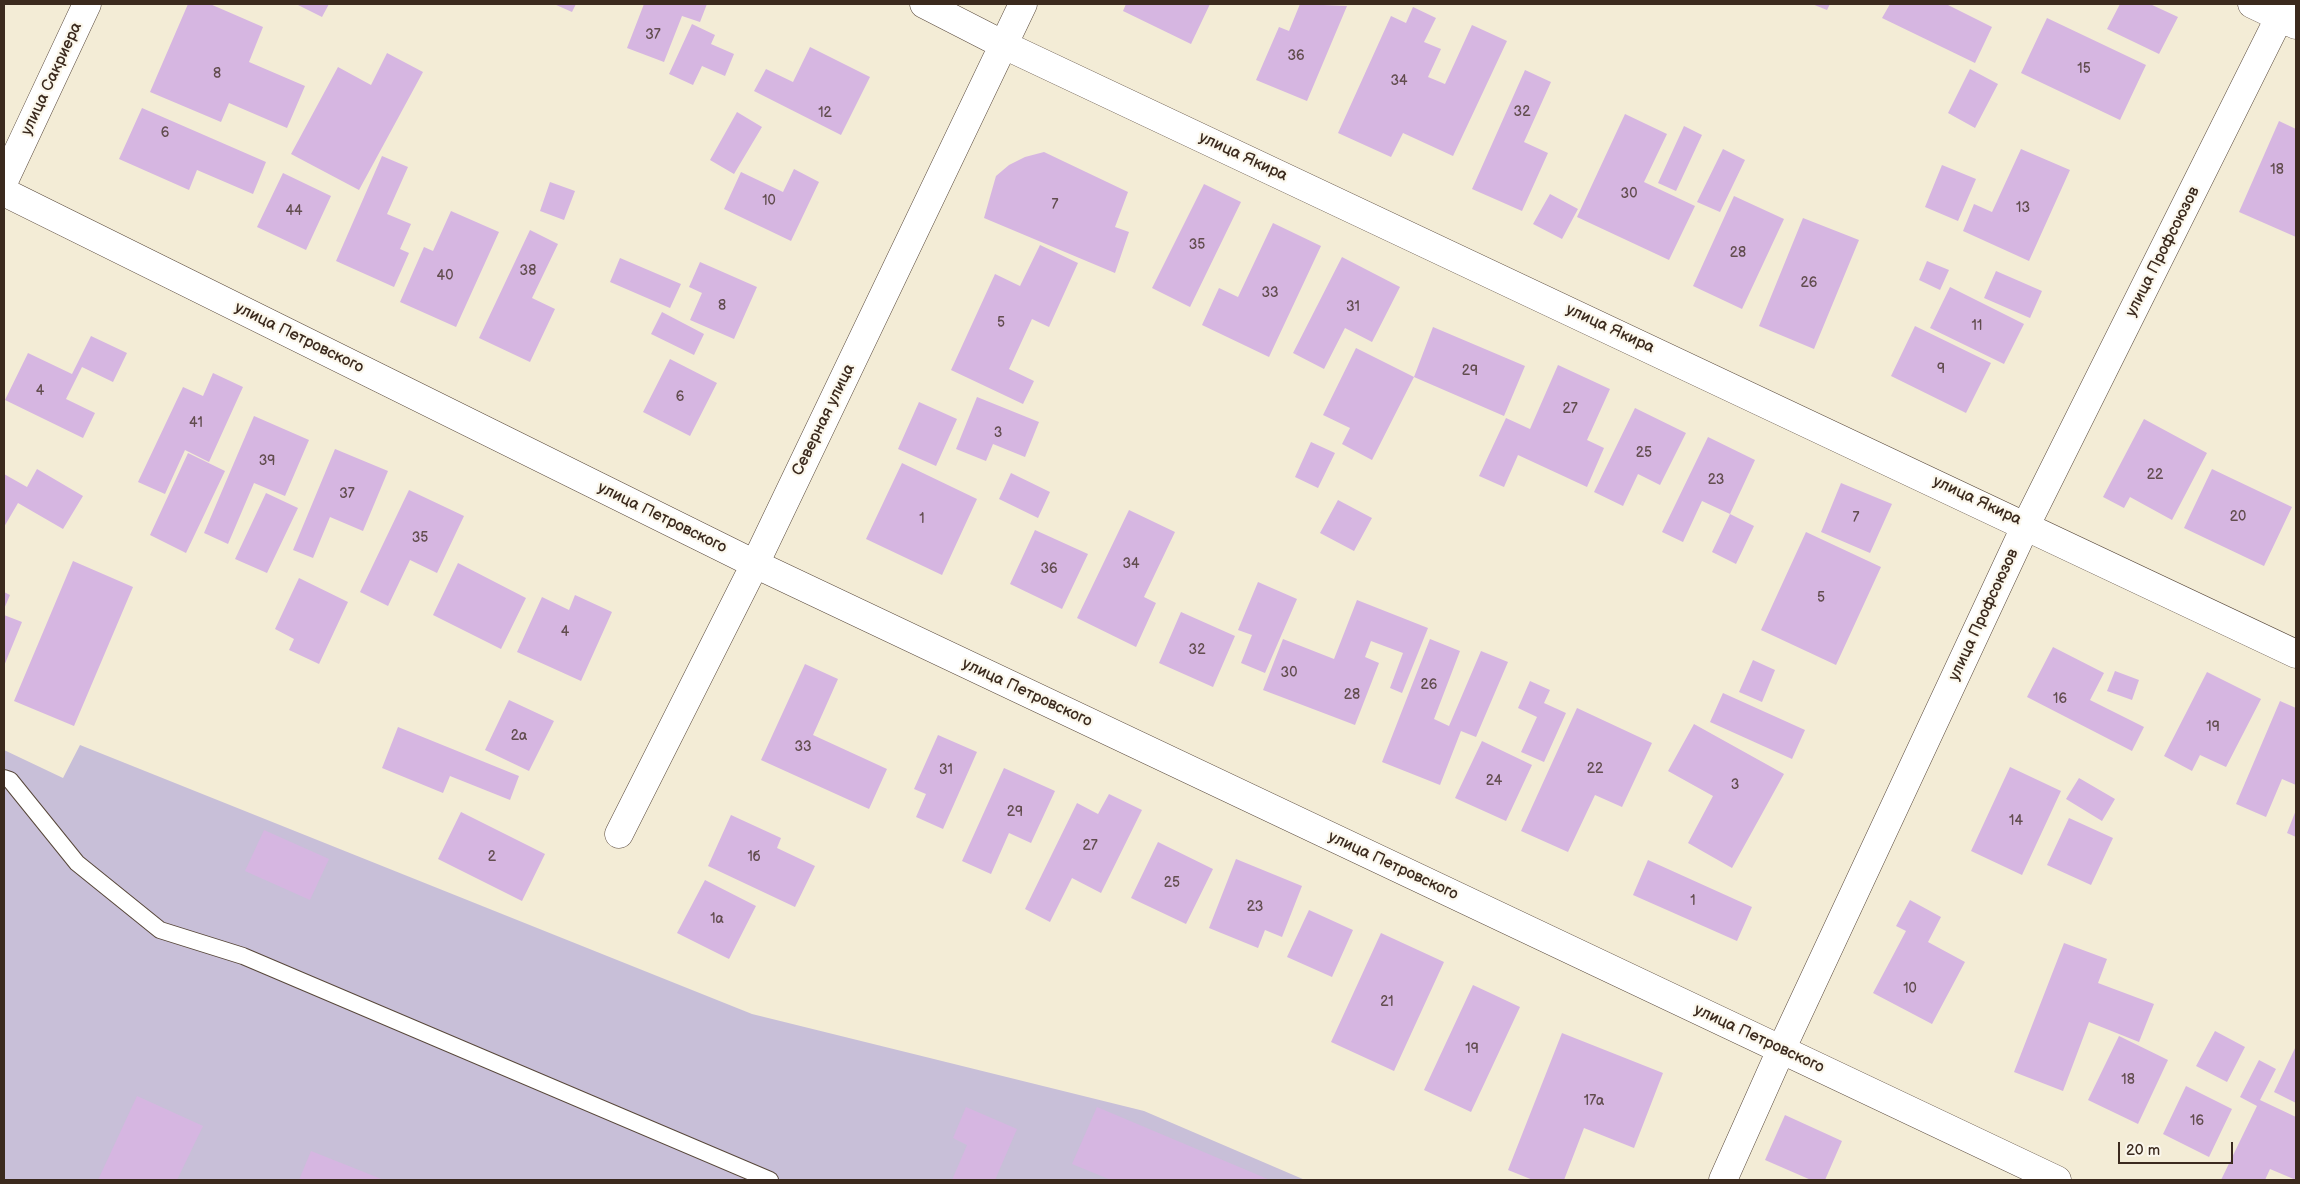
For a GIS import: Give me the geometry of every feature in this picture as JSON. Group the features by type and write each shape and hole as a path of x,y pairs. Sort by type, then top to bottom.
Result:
{"street":[{"name":"улица Сакриера","path":"4,181 86,4"},
{"name":"улица Якира","path":"924,4 1004,45 2026,525 2296,654"},
{"name":"Северная улица","path":"619,834 755,564 1023,4"},
{"path":"2252,4 2288,15"},
{"name":"улица Профсоюзов","path":"1723,1180 1781,1050 2026,525 2288,15"},
{"name":"улица Петровского","path":"4,192 755,564 2057,1180"}],"lane":[{"path":"4,778 10,780 77,863 160,930 243,956 770,1180"}],"shaded area":[{"path":"80,745 752,1014 1144,1111 1305,1180 4,1180 4,750 63,778"}],"building":[{"path":"188,4 210,4 263,27 249,62 305,86 287,128 229,103 221,122 150,92"},
{"path":"296,4 329,4 322,17"},
{"path":"554,4 576,4 572,12"},
{"path":"644,4 707,4 700,22 682,16 664,62 627,48"},
{"path":"1126,4 1210,4 1191,44 1123,11"},
{"path":"1300,4 1347,6 1307,101 1256,80 1279,27 1289,31"},
{"path":"1812,4 1830,4 1827,10"},
{"path":"1890,4 1946,4 1992,27 1975,63 1882,18"},
{"path":"2120,4 2150,4 2178,17 2159,54 2107,29"},
{"path":"1413,7 1436,18 1424,42 1441,49 1428,77 1445,84 1472,25 1507,41 1453,156 1403,133 1391,157 1338,133 1391,16 1406,23"},
{"path":"2047,18 2146,65 2120,120 2021,73"},
{"path":"692,24 715,35 711,44 734,54 725,76 702,66 693,85 669,74"},
{"path":"810,47 870,77 841,135 754,91 766,69 793,82"},
{"path":"387,53 423,72 359,190 291,154 338,67 371,85"},
{"path":"1970,69 1998,84 1975,128 1948,113"},
{"path":"1525,70 1551,82 1524,142 1548,153 1522,211 1472,189"},
{"path":"142,108 266,162 253,194 197,170 189,190 119,159"},
{"path":"737,112 762,127 734,174 710,160"},
{"path":"1625,114 1667,134 1644,182 1695,206 1669,260 1577,217"},
{"path":"2279,121 2296,129 2296,237 2239,212"},
{"path":"1684,126 1702,135 1676,191 1658,183"},
{"path":"1723,149 1745,160 1720,212 1697,202"},
{"path":"2021,149 2070,170 2029,261 1963,231 1974,204 1992,212"},
{"path":"1044,152 1128,192 1115,227 1129,232 1115,273 984,218 996,176 1009,165 1025,157"},
{"path":"382,156 408,167 387,214 411,224 400,249 409,253 394,287 336,261"},
{"path":"1942,165 1976,179 1958,221 1925,207"},
{"path":"794,169 819,182 791,241 724,209 741,172 783,192"},
{"path":"283,173 331,196 306,250 257,227"},
{"path":"550,182 575,191 564,220 540,211"},
{"path":"1204,184 1241,202 1190,307 1152,288"},
{"path":"1550,194 1578,209 1562,239 1533,224"},
{"path":"1734,196 1784,219 1742,309 1693,286"},
{"path":"451,211 499,232 456,327 400,302 424,247 433,251"},
{"path":"1803,218 1859,240 1814,349 1759,326"},
{"path":"1273,223 1321,246 1269,357 1202,325 1219,288 1238,297"},
{"path":"530,230 558,244 532,298 555,309 530,362 479,338"},
{"path":"1040,245 1078,263 1049,327 1032,319 1009,369 1034,381 1023,404 951,370 995,274 1020,286"},
{"path":"1342,257 1400,287 1372,342 1345,328 1324,369 1293,353"},
{"path":"620,258 681,284 670,308 610,282"},
{"path":"1927,261 1949,270 1940,290 1919,280"},
{"path":"700,262 757,287 734,339 690,320 702,293 689,287"},
{"path":"1996,271 2042,291 2030,318 1984,298"},
{"path":"1950,287 2024,324 2004,364 1930,328"},
{"path":"662,312 704,334 694,355 651,334"},
{"path":"1915,326 1991,363 1966,413 1891,376"},
{"path":"1433,327 1525,366 1504,416 1414,377"},
{"path":"91,336 127,353 113,382 82,367 66,399 95,413 83,438 5,400 28,353 72,374"},
{"path":"1356,348 1414,377 1372,460 1342,444 1350,428 1323,415"},
{"path":"670,359 717,383 690,436 643,412"},
{"path":"1558,365 1610,389 1587,440 1604,448 1587,487 1518,455 1504,487 1479,476 1506,418 1530,429"},
{"path":"213,373 243,387 209,462 185,450 165,494 138,482 183,387 203,396"},
{"path":"977,397 1039,422 1025,457 993,444 986,461 956,449"},
{"path":"919,402 957,419 936,466 898,449"},
{"path":"1635,408 1686,433 1660,485 1638,474 1623,506 1594,492"},
{"path":"254,416 309,440 285,496 254,483 228,544 204,533"},
{"path":"2144,419 2207,453 2172,520 2130,497 2124,508 2103,497"},
{"path":"1708,437 1755,460 1730,514 1702,501 1683,542 1662,532"},
{"path":"1311,442 1335,453 1318,488 1295,477"},
{"path":"335,449 388,471 363,531 330,517 313,558 293,550"},
{"path":"188,453 225,471 186,553 150,535"},
{"path":"902,463 977,499 942,575 866,539"},
{"path":"37,469 83,496 63,529 18,503 4,527 4,474 27,487"},
{"path":"2212,469 2292,507 2264,566 2184,528"},
{"path":"1011,473 1050,492 1038,518 999,499"},
{"path":"1841,483 1892,504 1870,553 1821,532"},
{"path":"409,490 464,516 437,573 410,560 388,606 360,592"},
{"path":"266,493 298,508 267,573 235,559"},
{"path":"1338,500 1372,518 1354,551 1320,533"},
{"path":"1129,510 1175,532 1144,597 1156,603 1136,647 1077,618"},
{"path":"1730,514 1754,526 1736,564 1712,552"},
{"path":"1035,530 1088,554 1062,609 1010,584"},
{"path":"1806,532 1881,567 1836,665 1761,630"},
{"path":"73,561 133,587 74,726 14,701"},
{"path":"458,563 526,598 501,649 433,615"},
{"path":"299,578 348,602 319,664 289,650 294,639 275,629"},
{"path":"1258,582 1297,599 1265,673 1241,663 1252,635 1238,630"},
{"path":"4,592 10,595 4,609"},
{"path":"575,595 612,612 581,681 517,652 542,597 569,610"},
{"path":"1357,600 1428,628 1402,693 1390,688 1403,653 1371,641 1365,657 1379,663 1355,725 1263,690 1283,639 1334,659"},
{"path":"1181,612 1235,636 1213,687 1159,663"},
{"path":"4,615 22,622 4,666"},
{"path":"1430,639 1460,651 1434,719 1449,726 1481,651 1508,662 1476,737 1461,731 1440,785 1382,762"},
{"path":"2053,647 2104,673 2090,700 2144,727 2132,751 2027,697"},
{"path":"1753,660 1775,670 1762,702 1739,692"},
{"path":"805,664 838,679 813,735 887,769 869,809 761,760"},
{"path":"2115,671 2139,680 2132,700 2107,691"},
{"path":"2207,672 2261,699 2226,767 2200,755 2192,771 2164,756"},
{"path":"1530,681 1550,690 1544,703 1566,713 1544,762 1521,752 1537,717 1518,708"},
{"path":"1723,693 1805,730 1792,759 1710,722"},
{"path":"509,700 554,721 529,771 485,750"},
{"path":"2280,701 2296,708 2296,785 2282,779 2266,817 2236,804"},
{"path":"1577,708 1652,743 1622,807 1595,795 1568,852 1521,831"},
{"path":"1694,724 1784,774 1732,868 1688,843 1713,796 1668,771"},
{"path":"398,727 519,776 510,800 450,776 443,793 382,768"},
{"path":"938,735 977,752 943,829 916,817 926,794 914,789"},
{"path":"1482,741 1532,765 1506,821 1455,798"},
{"path":"2010,767 2061,791 2022,875 1971,851"},
{"path":"1004,768 1055,791 1031,843 1009,833 991,874 962,861"},
{"path":"2079,778 2115,799 2102,821 2066,799"},
{"path":"1109,794 1142,810 1101,893 1072,878 1050,922 1025,909 1077,803 1098,814"},
{"path":"2296,810 2296,837 2287,833"},
{"path":"461,812 545,854 522,901 438,859"},
{"path":"731,815 781,838 777,848 815,866 795,907 708,866"},
{"path":"2069,818 2113,838 2091,885 2047,865"},
{"path":"264,830 329,859 310,900 245,871"},
{"path":"1158,842 1213,869 1186,924 1131,898"},
{"path":"1236,859 1302,886 1282,937 1265,930 1258,948 1209,928"},
{"path":"1648,860 1752,907 1737,941 1633,895"},
{"path":"705,880 756,906 729,959 677,933"},
{"path":"1910,900 1941,917 1928,942 1965,962 1932,1024 1873,993 1906,931 1896,926"},
{"path":"1309,910 1353,930 1332,977 1287,957"},
{"path":"1381,933 1444,962 1394,1071 1331,1042"},
{"path":"2064,943 2107,959 2098,983 2154,1004 2139,1042 2089,1022 2063,1091 2014,1072"},
{"path":"1473,985 1520,1007 1471,1112 1424,1090"},
{"path":"2215,1031 2245,1047 2227,1082 2196,1066"},
{"path":"1562,1033 1663,1073 1634,1148 1584,1128 1564,1180 1533,1180 1508,1170"},
{"path":"2119,1036 2168,1060 2138,1124 2088,1100"},
{"path":"2296,1046 2296,1103 2274,1092"},
{"path":"2259,1060 2276,1069 2260,1100 2296,1117 2296,1180 2270,1169 2265,1180 2221,1180 2257,1106 2240,1097"},
{"path":"2186,1086 2232,1109 2209,1157 2163,1134"},
{"path":"137,1096 203,1126 177,1180 98,1180"},
{"path":"966,1107 1017,1129 995,1180 952,1180 967,1145 953,1138"},
{"path":"1097,1107 1270,1180 1111,1180 1072,1164"},
{"path":"1785,1115 1842,1141 1825,1180 1811,1180 1765,1160"},
{"path":"311,1151 384,1180 299,1180"}]}
